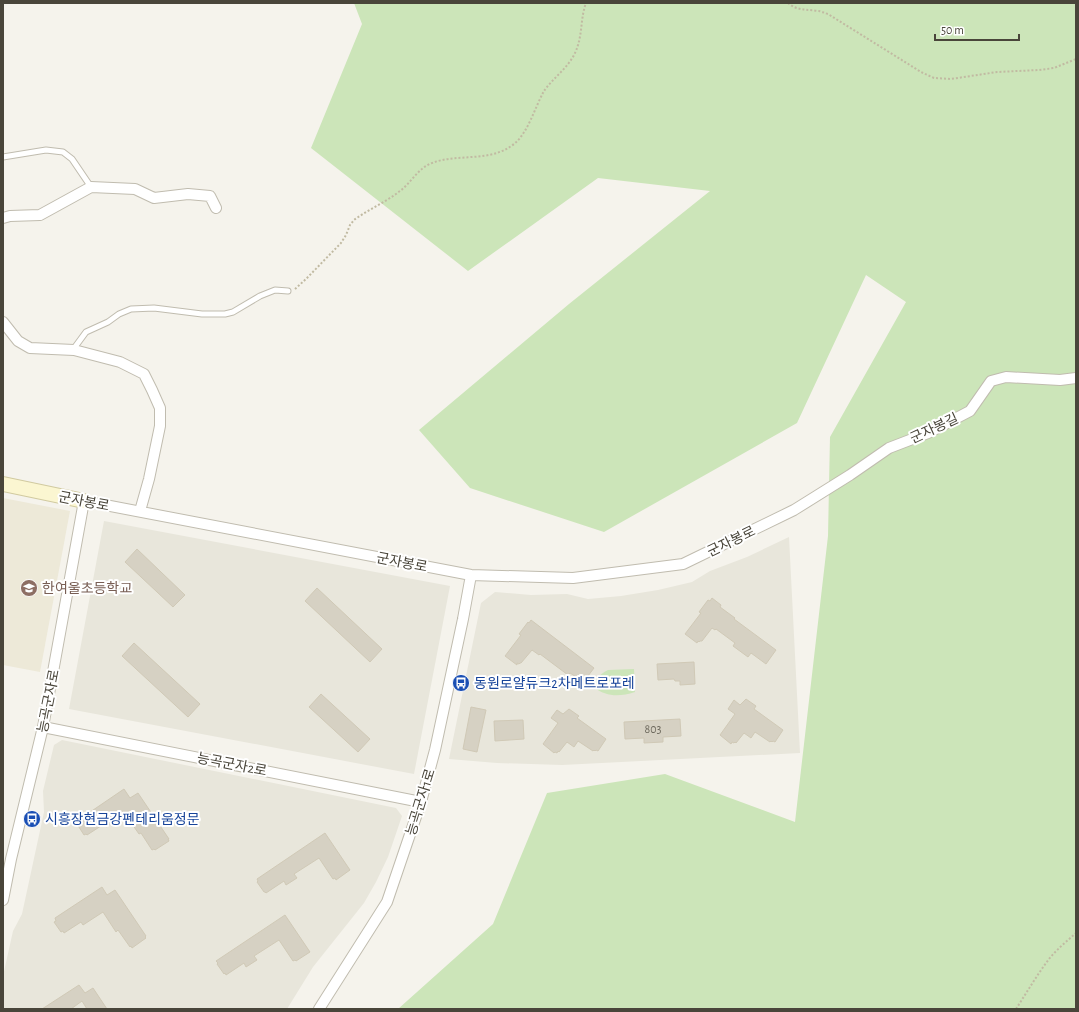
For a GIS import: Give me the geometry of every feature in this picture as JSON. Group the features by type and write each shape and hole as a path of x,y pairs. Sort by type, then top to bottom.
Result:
{"main road":[{"name":"군자봉로","path":"3,484 84,501"}],"street":[{"path":"3,218 10,216 40,215 91,187 135,189 154,198 188,194 210,196 216,208"},
{"path":"3,322 18,341 30,348 72,351 120,362 144,374 160,408 160,426 149,479 140,511"},
{"name":"군자봉길","path":"794,510 850,476 889,448 928,433 970,411 992,381 1006,377 1060,380 1076,378"},
{"name":"군자봉로","path":"84,501 471,575 573,578 683,564 794,510"},
{"name":"능곡군자로","path":"3,900 7,859 43,727 84,501"},
{"name":"능곡군자1로","path":"319,1009 387,902 421,802 437,742 471,575"},
{"name":"능곡군자2로","path":"43,727 421,802"}],"lane":[{"path":"3,157 46,150 63,152 72,159 91,187"},
{"path":"72,351 86,332 131,309 154,308 202,314 225,314 233,312 260,296 275,290 288,291"}],"path":[{"path":"288,291 290,292 295,289 341,243 354,220 401,191 426,166 446,159 480,157 495,153 508,148 518,140 525,130 545,91 575,54 581,38 586,3"},
{"path":"788,3 797,9 819,11 828,14 921,72 934,78 951,79 997,72 1054,68 1076,59"},
{"path":"1016,1009 1030,986 1050,959 1061,946 1076,933"}],"shaded area":[{"name":"한여울초등학교","path":"3,498 70,511 40,672 3,665"},
{"path":"104,521 450,586 414,774 69,709"},
{"path":"789,537 800,753 562,765 497,763 449,759 481,603 495,592 531,595 567,594 588,599 621,596 658,590 692,582 710,571 747,557"},
{"path":"62,740 396,808 402,816 388,857 376,882 364,903 313,967 287,1009 3,1009 3,976 13,931 22,914 44,812 43,791 54,745"}],"green space":[{"path":"354,3 1076,3 1076,1009 398,1009 493,924 547,793 665,774 795,822 828,536 830,437 906,302 866,275 797,423 604,532 470,488 419,430 569,304 710,191 598,178 468,271 311,148 362,24"},
{"path":"634,669 635,692 624,695 613,695 603,693 593,687 598,677 608,670"}],"building":[{"path":"137,549 185,595 173,607 125,562"},
{"path":"317,588 382,649 370,662 305,601"},
{"path":"712,598 721,605 720,607 735,618 734,619 776,650 766,664 751,653 748,657 733,646 735,643 716,629 715,630 712,628 702,641 698,641 697,643 685,634 701,613 699,612 708,600 710,601"},
{"path":"531,620 594,668 585,680 581,680 570,673 568,675 540,654 539,655 532,650 521,663 517,663 517,665 505,656 521,635 519,634"},
{"path":"134,643 200,704 188,717 122,656"},
{"path":"694,662 695,684 680,685 680,681 675,681 674,679 658,680 657,664"},
{"path":"321,694 370,739 358,752 309,707"},
{"path":"746,699 756,706 754,709 783,730 775,742 770,742 755,732 751,738 744,733 736,743 732,742 731,744 720,735 735,714 728,709 734,700 740,705"},
{"path":"471,707 486,710 477,752 463,749"},
{"path":"569,709 579,716 577,718 606,739 598,751 593,751 578,741 574,747 567,742 559,752 554,753 543,744 558,723 551,718 557,710 563,714"},
{"path":"680,719 681,736 663,737 663,742 644,743 644,738 625,739 624,722"},
{"path":"523,720 524,739 495,741 494,721"},
{"path":"124,789 130,798 138,793 169,841 155,850 152,850 141,833 139,834 125,814 106,827 104,824 87,835 84,835 77,824 79,823 77,821"},
{"path":"325,833 350,870 336,880 335,878 333,879 319,858 294,874 297,878 286,885 284,881 266,893 264,892 257,882 257,879"},
{"path":"102,887 107,895 115,890 146,936 146,938 132,948 118,930 116,932 103,912 83,925 81,922 64,933 63,931 61,932 54,922 56,921 55,918"},
{"path":"285,915 310,952 296,961 293,961 279,940 254,956 257,960 246,967 244,963 226,975 225,973 224,974 216,961"},
{"path":"79,985 85,993 93,988 107,1009 87,1009 82,1001 71,1009 42,1009"}],"place":[{"name":"한여울초등학교","path":"29,588"},
{"name":"동원로얄듀크2차메트로포레","path":"461,683"},
{"name":"시흥장현금강펜테리움정문","path":"32,819"}]}
